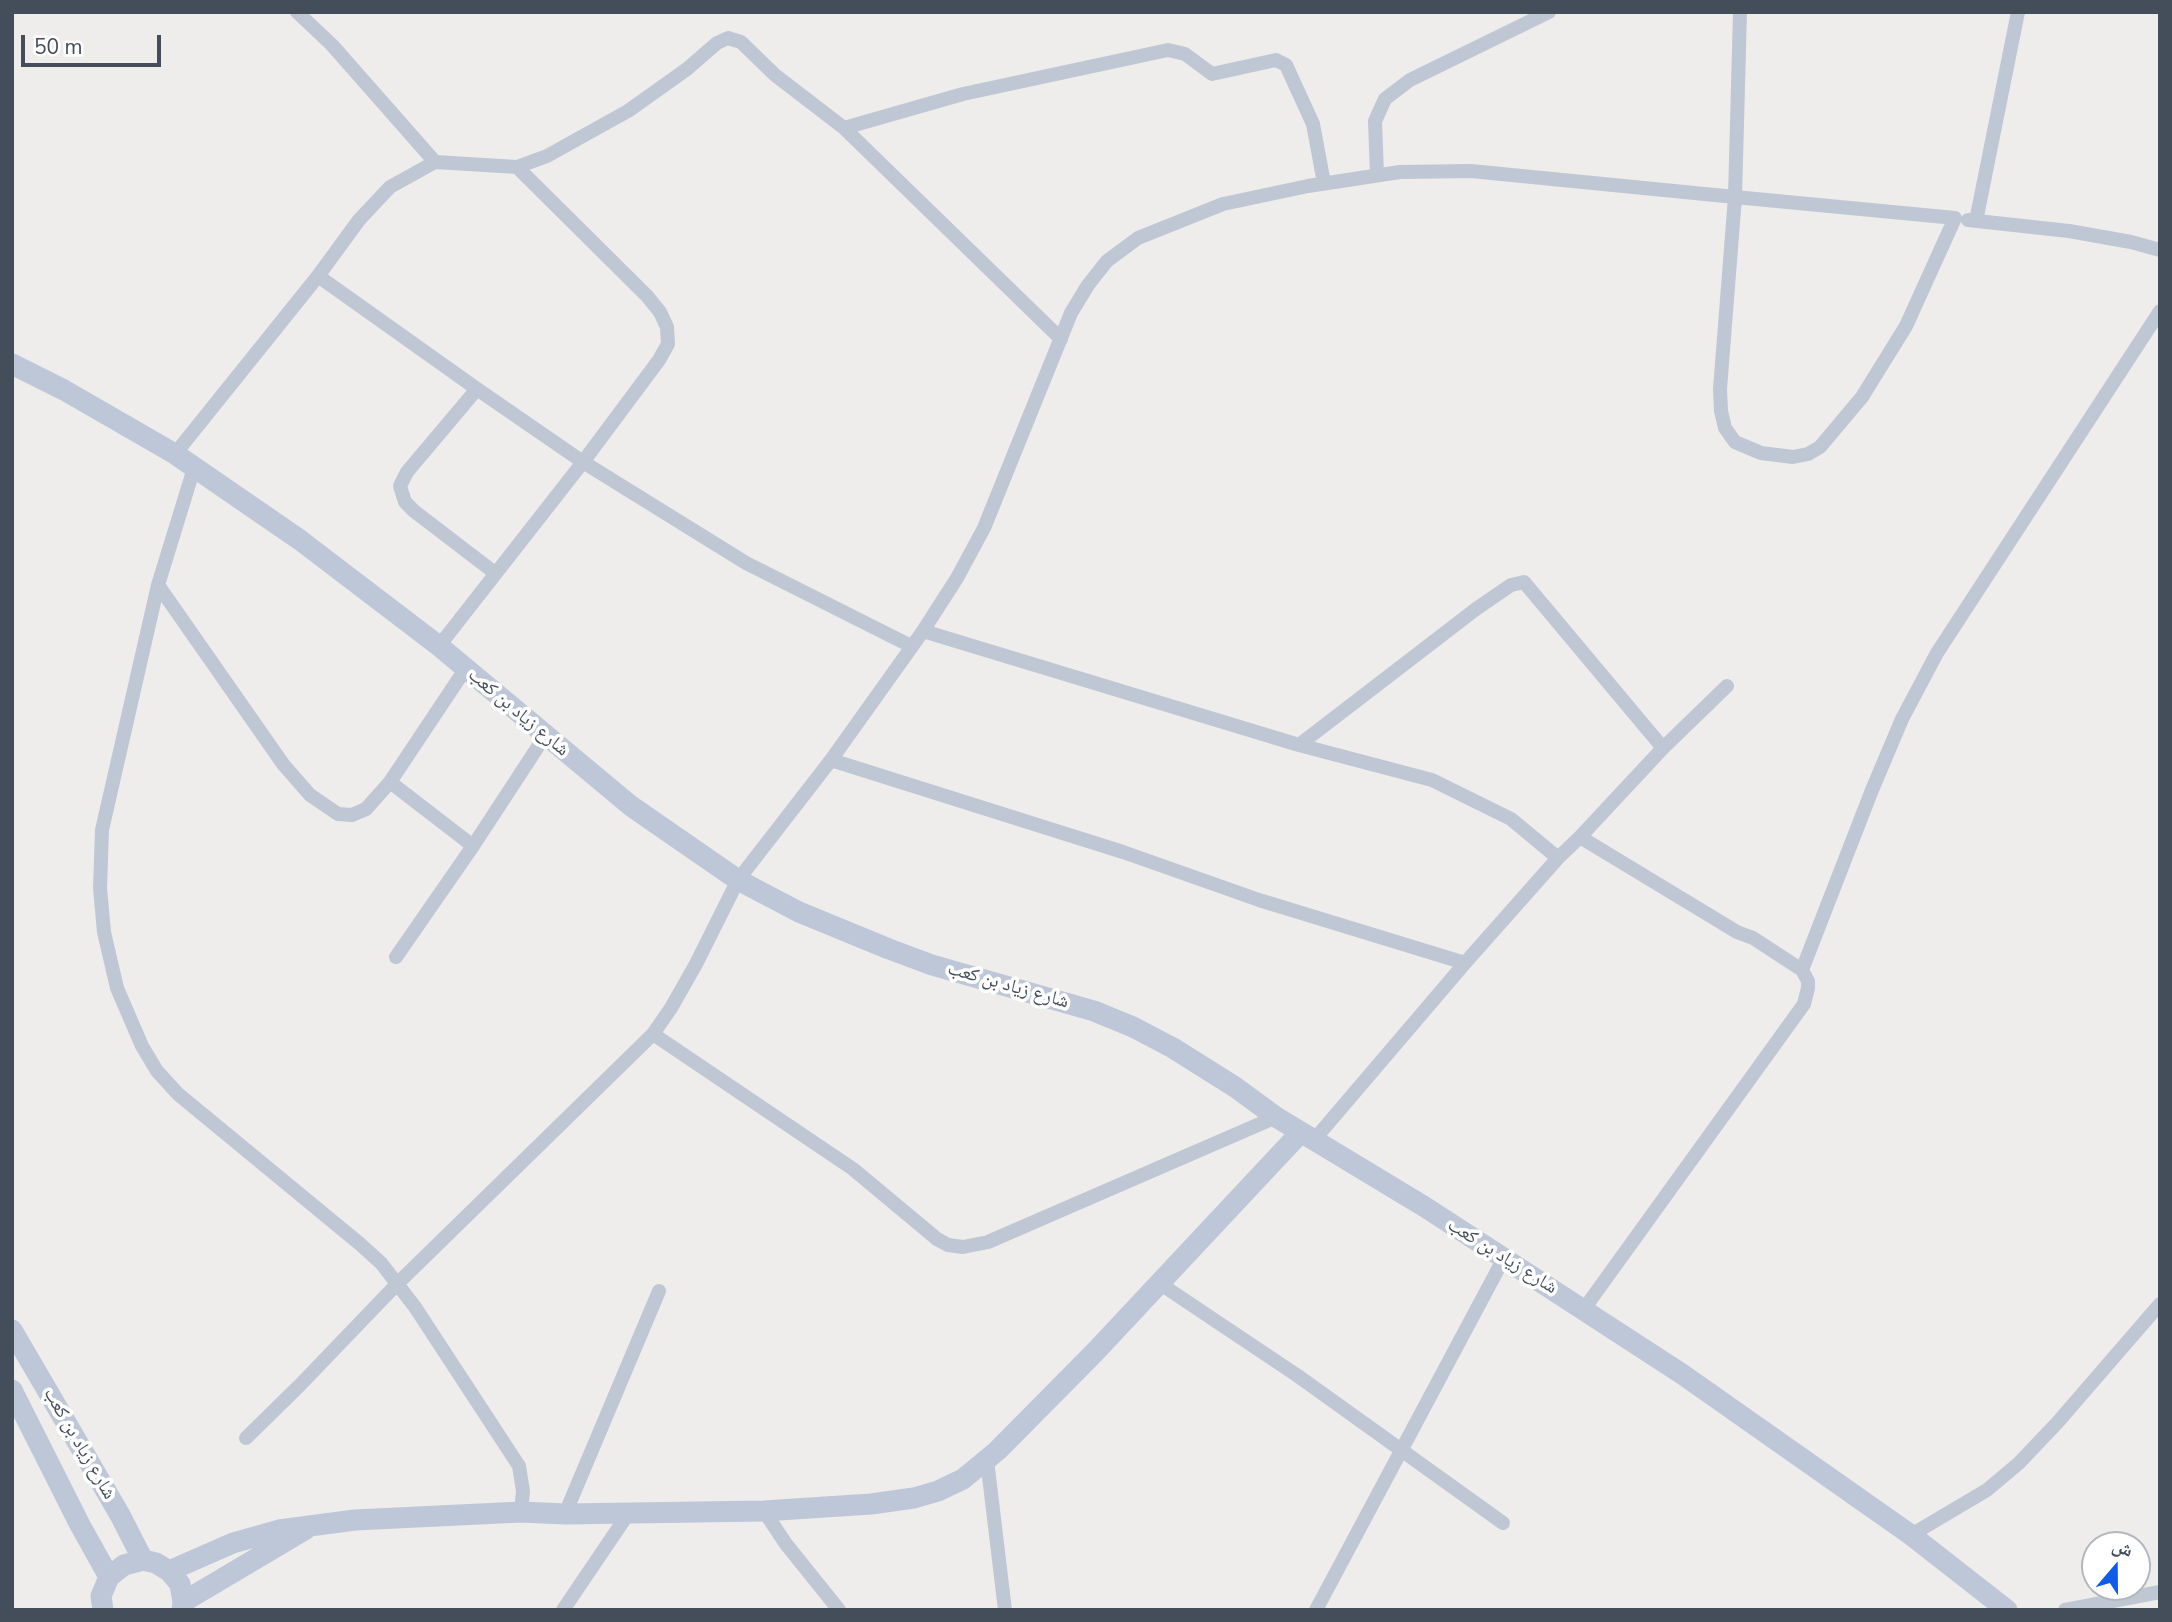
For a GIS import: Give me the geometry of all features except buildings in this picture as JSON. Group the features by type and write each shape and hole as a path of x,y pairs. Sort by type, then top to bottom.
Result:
{"street":[{"path":"297,12 332,45 435,162"},
{"path":"1377,175 1375,121 1385,99 1410,80 1549,12"},
{"path":"1740,12 1734,197 1720,389 1725,428 1735,442 1762,453 1793,457 1808,454 1820,447 1862,397 1906,326 1955,218"},
{"path":"1976,221 2018,12"},
{"path":"175,454 318,276 359,220 390,187 435,162 516,167 547,156 606,125 687,69 717,43 728,38 741,42 775,75 844,128 1060,339"},
{"path":"844,128 963,94 1168,50 1185,54 1212,74 1276,60 1286,65 1313,124 1324,183"},
{"path":"439,646 583,462 668,344 667,327 660,312 647,296 516,167"},
{"path":"246,1438 397,1284 653,1034 696,964 738,880 831,760 923,631 957,578 984,528 1071,313 1107,261 1139,238 1223,204 1324,183 1400,172 1471,171 2069,231 2160,250"},
{"path":"318,276 583,462 746,563 911,646"},
{"path":"1802,970 1872,790 1902,719 1931,664 2160,311"},
{"name":"شارع زياد بن كعب","path":"12,364 64,390 175,454 300,540 439,646 631,806 738,880 799,912 921,961 1094,1011 1173,1048 1235,1087 1276,1117 1584,1309 1693,1382 1911,1535 2007,1610"},
{"path":"477,389 402,479 400,494 414,511 495,573"},
{"path":"194,468 158,585 102,830 100,888 104,932 117,988 142,1046 157,1071 178,1094 360,1244 381,1263 415,1307 519,1466 523,1491 521,1512"},
{"path":"1299,745 1476,609 1511,584 1521,582 1528,585 1663,748"},
{"path":"158,585 283,764 310,795 338,814 352,816 366,809 390,782 466,668"},
{"path":"923,631 1299,745 1432,780 1511,819 1558,859"},
{"path":"169,1571 233,1543 279,1530 355,1520 521,1512 565,1514 764,1511 871,1504 914,1498 938,1491 962,1479 987,1460 1095,1352 1159,1283 1308,1136 1558,859 1663,748 1727,686"},
{"path":"396,957 545,736"},
{"path":"831,760 1123,852 1259,900 1465,963"},
{"path":"390,782 473,846"},
{"path":"1580,837 1753,939 1802,970 1808,981 1807,997 1798,1015 1584,1309"},
{"path":"653,1034 853,1169 948,1245 963,1247 988,1242 1276,1117"},
{"path":"1316,1610 1504,1258"},
{"path":"1159,1283 1298,1376 1503,1523"},
{"path":"565,1514 659,1291"},
{"path":"1911,1535 1987,1490 2019,1463 2160,1304"},
{"name":"شارع زياد بن كعب","path":"12,1330 120,1515 143,1560"},
{"name":"شارع زياد بن كعب","path":"12,1390 80,1525 100,1598"},
{"path":"987,1460 1005,1610"},
{"path":"563,1610 630,1511"},
{"path":"764,1511 786,1545 839,1610"},
{"path":"100,1598 124,1564 143,1560 156,1563 169,1571 180,1584 183,1606 311,1526"},
{"path":"2065,1610 2160,1592"}]}
